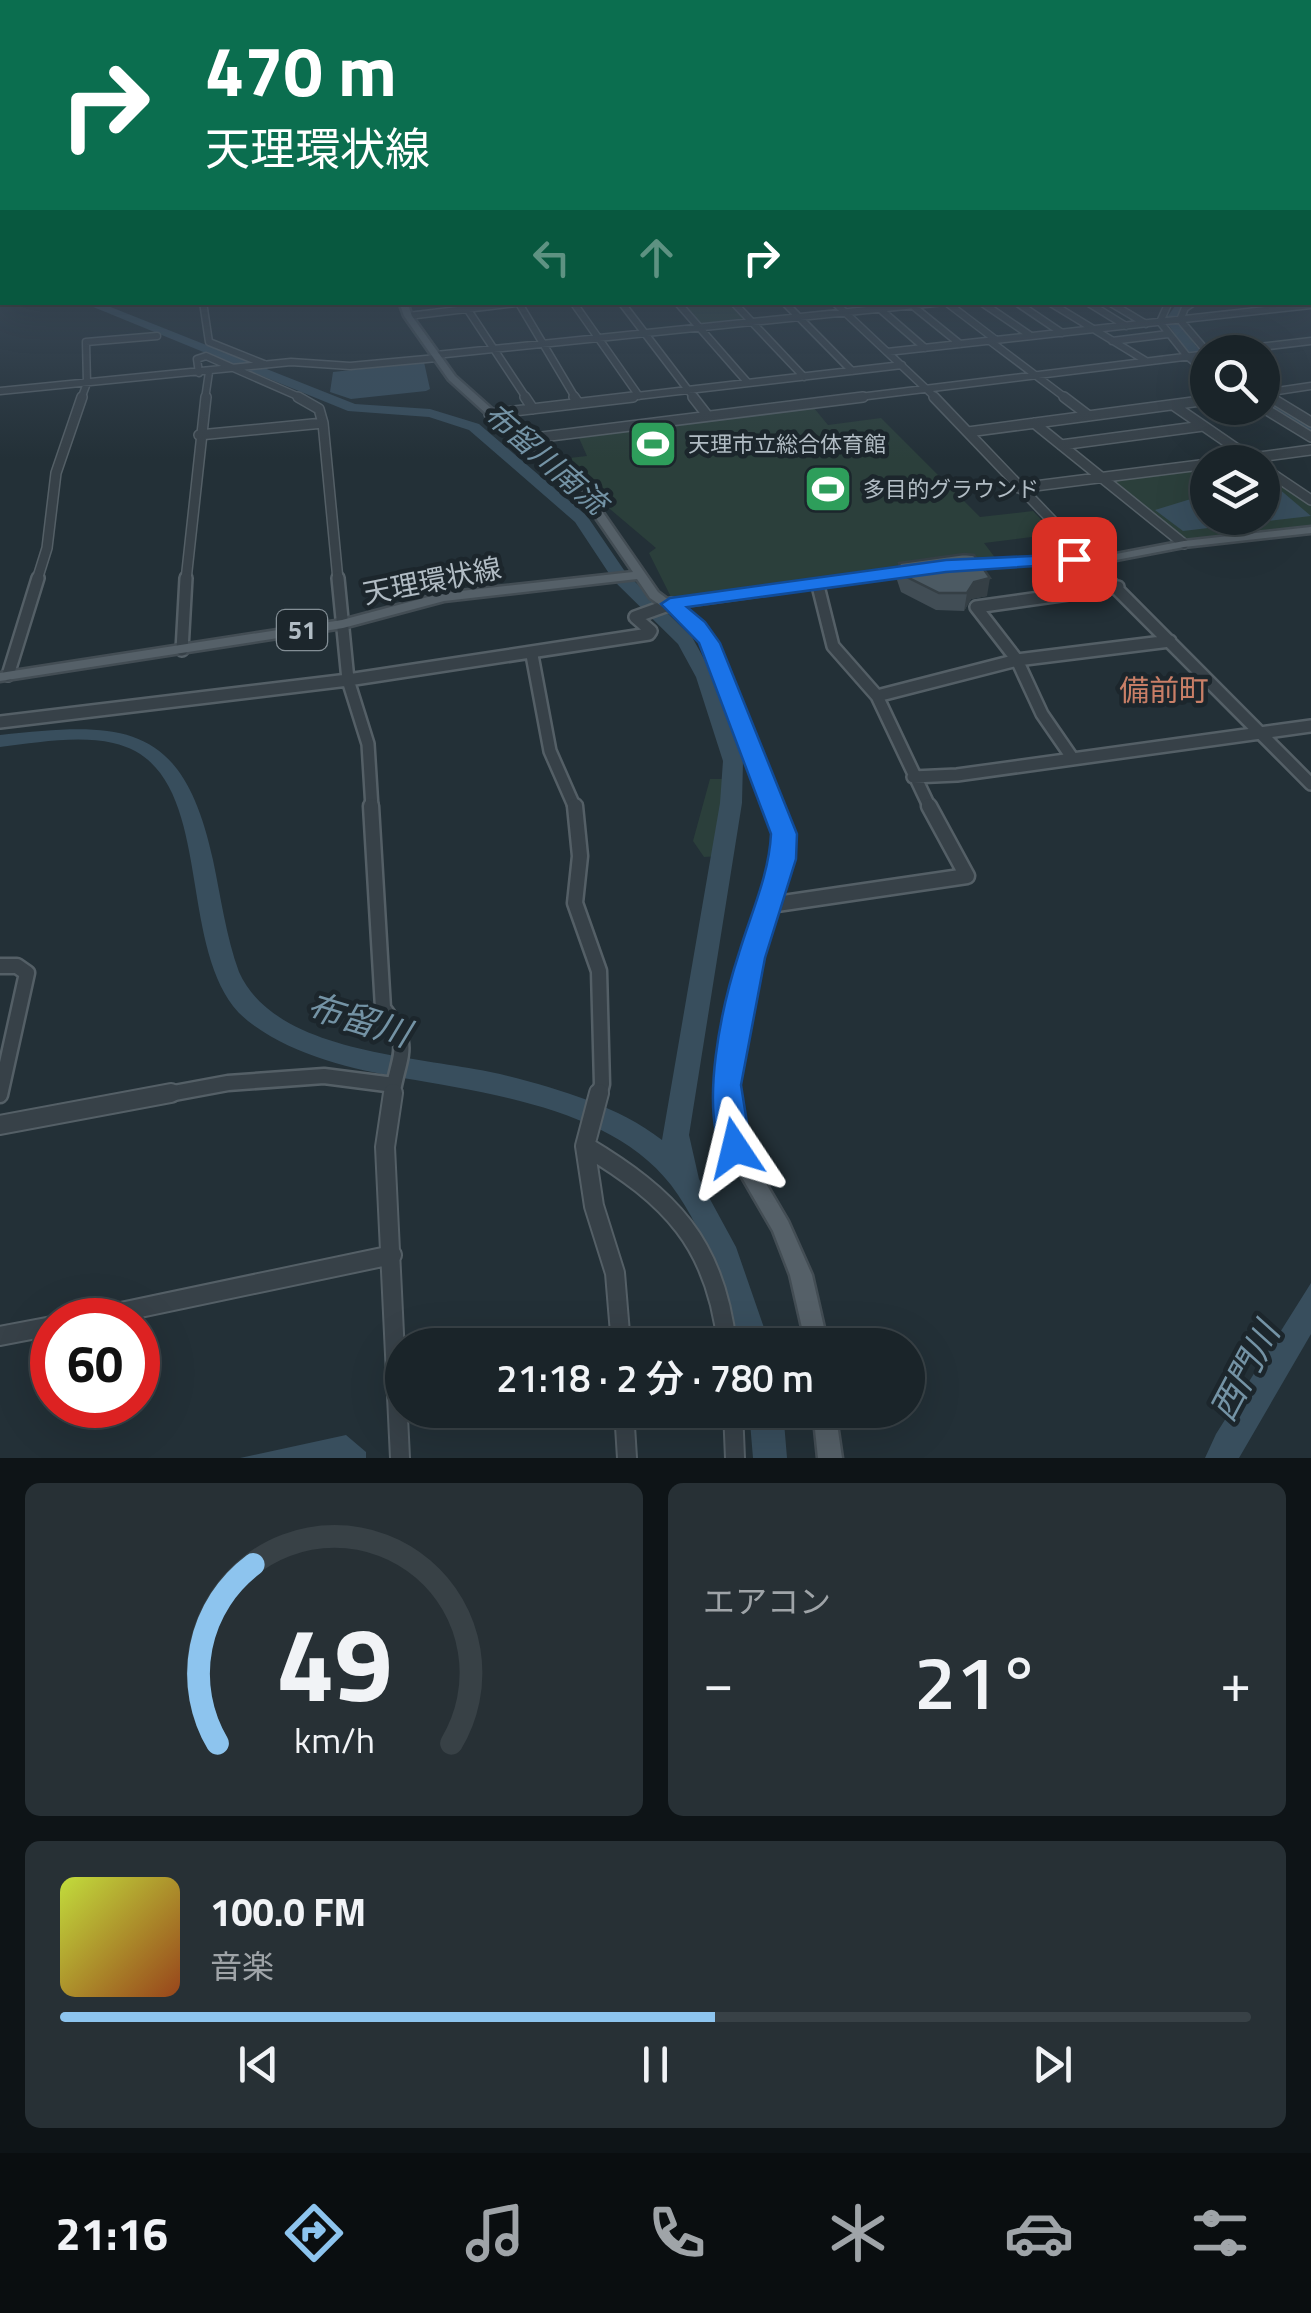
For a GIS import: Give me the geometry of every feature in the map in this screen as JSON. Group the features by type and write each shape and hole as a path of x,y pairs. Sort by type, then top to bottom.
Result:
{"main road":[{"path":"413,323 437,357 489,414 591,502 635,575 654,595 698,626 709,643 784,834 783,859 751,958 726,1085 727,1114 735,1148 780,1227 801,1275 813,1328"},
{"path":"953,565 1088,559 1311,530"},
{"path":"667,605 925,568"},
{"name":"天理環状線","path":"4,676 343,624 443,598 635,575"},
{"path":"826,1428 830,1458"}],"street":[{"path":"207,323 210,342 266,365"},
{"path":"476,323 533,409"},
{"path":"533,323 578,404"},
{"path":"588,323 640,396"},
{"path":"637,323 707,415"},
{"path":"695,323 748,383"},
{"path":"0,391 266,365 360,365 733,323"},
{"path":"753,323 804,376"},
{"path":"804,323 852,371"},
{"path":"855,323 926,388 1088,559 1311,784"},
{"path":"895,323 925,348"},
{"path":"934,323 960,344"},
{"path":"972,323 1089,416"},
{"path":"1013,323 1032,336"},
{"path":"1047,323 1062,333"},
{"path":"1082,323 1146,361"},
{"path":"1121,323 1126,326"},
{"path":"887,352 1154,323"},
{"path":"1163,323 1190,356"},
{"path":"1112,341 1168,334"},
{"path":"4,676 47,548 56,473 87,383 86,342 157,336"},
{"path":"1280,345 1311,341"},
{"path":"182,650 188,532 204,372 197,359 206,356 303,398 319,409 323,423 348,680 368,744 383,1008 401,1032 405,1049 395,1082 385,1147 400,1458"},
{"path":"518,440 1190,356"},
{"path":"489,414 902,365"},
{"path":"1280,390 1311,386"},
{"path":"968,432 1190,403"},
{"path":"1280,403 1311,422"},
{"path":"1173,405 1230,445"},
{"path":"1280,418 1311,437"},
{"path":"199,435 323,423"},
{"path":"1034,424 1184,544"},
{"path":"1061,445 1203,426"},
{"path":"1280,456 1311,450"},
{"path":"1298,452 1311,461"},
{"path":"1019,488 1190,466"},
{"path":"1280,479 1311,500"},
{"path":"770,905 967,876 913,777 877,696 833,646 818,586"},
{"path":"1073,759 1042,714 1017,660 976,607 1118,588"},
{"path":"0,722 348,680 646,636 651,631 637,616 667,605"},
{"path":"877,696 1017,660 1170,641"},
{"path":"532,655 550,751 576,805 580,856 576,903 599,972 602,1084 585,1143 594,1206 615,1272 620,1328"},
{"path":"913,777 958,775 1311,726"},
{"path":"0,966 17,966 26,973 0,1095"},
{"path":"0,1125 264,1080 324,1076 395,1082"},
{"path":"585,1143 625,1169 681,1218 719,1291 724,1328"},
{"path":"160,1304 392,1255"},
{"path":"0,1336 30,1330"},
{"path":"625,1428 626,1458"},
{"path":"734,1428 735,1458"}],"green space":[{"path":"814,408 828,425 881,418 980,517 1033,511 1055,534 984,543 996,559 931,563 672,599 649,553 656,548 552,460 587,456 579,438"},
{"path":"1190,469 1190,535 1224,535 1185,539 1112,480"},
{"path":"1280,482 1311,504 1311,526 1280,529"},
{"path":"710,779 727,779 720,856 704,857 693,841"}],"water":[{"path":"424,362 430,389 426,391 351,399 330,392 333,372"},
{"path":"1280,490 1311,516 1280,520"},
{"path":"1190,499 1190,530 1183,531 1155,510"},
{"path":"1311,1283 1311,1334 1239,1458 1205,1458 1216,1434"},
{"path":"346,1435 366,1452 366,1458 240,1458"}],"building":[{"path":"974,555 990,578 974,582 967,593 939,593 903,575 899,563"}],"waterway":[{"name":"布留川南流","path":"139,323 353,408 430,413 474,427 581,519 620,577 686,641 705,677 733,761 731,803 675,1135 686,1182"},
{"path":"1173,323 1190,346"},
{"path":"1280,409 1311,427"},
{"name":"布留川","path":"0,741 76,734 121,738 148,749 168,769 194,827 227,972 241,998 264,1019 305,1041 351,1056 501,1085 593,1115 647,1144 686,1182"},
{"name":"布留川","path":"686,1182 709,1222 731,1273 749,1328"},
{"name":"布留川","path":"768,1428 770,1458"}],"place":[{"name":"天理市立総合体育館","path":"653,444"},
{"name":"多目的グラウンド","path":"828,489"}],"district":[{"name":"備前町","path":"1164,690"}],"route":[{"path":"735,1148 727,1114 726,1085 751,958 783,859 784,834 709,643 698,626 670,604 925,568 1074,559"}],"water label":[{"name":"西門川","path":"1244,1371"}]}
